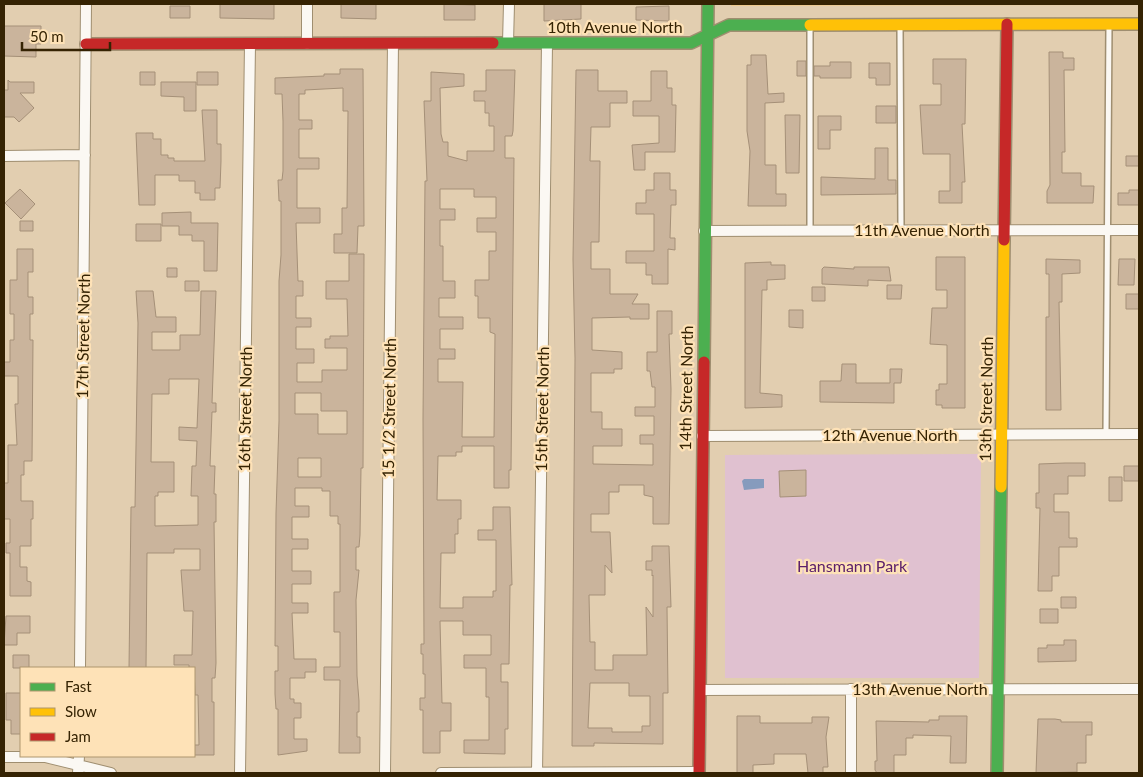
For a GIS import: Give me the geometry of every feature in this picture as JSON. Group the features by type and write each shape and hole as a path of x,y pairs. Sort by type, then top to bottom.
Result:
{"street":[{"name":"17th Street North","path":"80,667 86,4"},
{"path":"307,4 307,44"},
{"path":"508,44 509,4"},
{"name":"14th Street North","path":"699,773 708,4"},
{"name":"13th Street North","path":"997,773 1007,24"},
{"name":"10th Avenue North","path":"86,44 691,43 729,25 1139,24"},
{"name":"16th Street North","path":"240,773 250,44"},
{"name":"15 1/2 Street North","path":"385,773 393,44"},
{"name":"15th Street North","path":"538,773 547,44"},
{"path":"4,156 85,156"},
{"name":"11th Avenue North","path":"704,231 1139,230"},
{"name":"12th Avenue North","path":"702,436 1139,434"},
{"path":"851,689 851,773"},
{"name":"13th Avenue North","path":"700,690 1139,689"},
{"path":"4,757 45,757 111,773"},
{"path":"441,773 699,773"}],"lane":[{"path":"810,24 810,231"},
{"path":"900,24 901,230"},
{"path":"1106,434 1109,24"}],"shaded area":[{"path":"731,4 1139,4 1139,5 731,6"}],"green space":[{"name":"Hansmann Park","path":"981,454 979,678 725,678 725,455"}],"water":[{"path":"744,479 764,479 764,488 744,490 742,481"}],"building":[{"path":"220,4 274,4 274,19 220,18"},
{"path":"341,4 376,4 376,19 341,18"},
{"path":"444,4 475,5 475,20 444,20"},
{"path":"544,4 581,4 581,19 544,21"},
{"path":"170,6 190,6 190,18 170,18"},
{"path":"669,6 669,21 636,20 636,7"},
{"path":"4,26 41,26 41,44 36,44 36,57 4,56"},
{"path":"1049,52 1063,52 1063,58 1074,58 1074,70 1064,70 1065,152 1062,152 1062,173 1081,173 1081,186 1094,186 1093,203 1047,203 1047,191 1050,185"},
{"path":"751,55 766,55 768,94 784,93 784,102 765,103 765,165 776,165 776,194 786,194 786,206 748,206 750,151 747,131 747,65 751,65"},
{"path":"933,59 966,59 965,124 962,124 965,182 962,182 962,203 939,203 939,191 950,191 950,154 923,154 920,105 941,105 941,84 933,84"},
{"path":"797,61 806,61 806,76 797,76"},
{"path":"830,62 851,62 851,78 820,78 820,76 814,76 814,66 830,66"},
{"path":"869,63 890,63 890,85 876,85 876,78 869,78"},
{"path":"340,69 363,69 364,226 358,226 357,253 334,253 334,234 342,234 342,208 347,208 348,111 343,111 343,88 305,90 305,94 299,94 299,120 312,120 312,129 299,129 299,158 319,158 319,169 297,169 297,208 320,208 320,223 296,223 298,281 303,281 303,296 296,296 296,318 311,318 311,327 296,327 296,349 314,349 314,363 297,363 297,382 322,382 322,370 347,370 347,348 325,348 325,339 330,339 330,336 348,336 347,299 326,299 326,281 349,281 349,254 364,254 363,468 361,468 359,547 356,547 356,570 359,570 356,600 359,701 357,737 360,737 360,753 339,753 340,680 324,680 324,667 340,667 340,632 334,632 334,592 340,592 340,524 338,524 338,516 330,516 330,491 322,491 322,488 295,488 295,506 309,506 309,517 292,517 292,539 308,539 308,549 292,549 292,571 311,571 311,584 292,584 292,603 308,603 308,613 292,613 294,659 316,659 316,672 305,672 305,678 290,678 290,699 294,699 294,703 301,703 301,718 294,718 294,739 307,739 307,751 278,755 278,709 276,709 275,671 278,671 278,646 275,646 281,201 279,201 278,180 282,180 283,171 283,121 282,94 275,94 275,78 340,74","holes":["295,393 321,393 321,411 347,411 347,434 318,434 318,414 295,414","298,458 321,458 321,477 298,477"]},
{"path":"486,70 515,70 513,131 512,136 505,136 505,158 514,158 511,470 509,470 509,488 494,488 494,446 462,446 462,452 456,452 456,456 438,456 437,500 461,500 461,519 458,519 458,534 455,534 455,553 441,553 440,608 463,608 463,597 493,597 493,591 496,591 496,540 478,540 478,530 493,530 493,507 510,507 512,585 510,585 509,664 501,664 501,682 508,682 508,729 505,729 505,754 464,753 464,740 489,740 489,697 486,697 486,668 464,668 464,655 491,655 491,635 463,635 463,621 440,621 442,703 451,703 451,731 440,731 440,753 423,753 423,710 420,710 420,698 425,698 425,674 423,674 421,644 424,644 423,419 425,181 427,181 424,101 431,101 431,72 464,74 464,86 440,88 441,134 443,142 448,142 448,156 467,161 467,151 494,151 494,126 489,126 489,113 485,113 485,101 474,101 474,91 486,91","holes":["440,189 474,189 474,197 496,197 496,218 477,218 477,232 496,232 496,251 489,251 489,280 475,280 475,296 478,296 478,318 490,318 490,332 495,334 494,437 462,437 463,382 438,382 438,359 455,359 455,349 440,349 440,329 463,329 463,317 439,317 439,298 455,298 455,281 443,281 443,246 440,246 440,220 455,220 455,209 440,209"]},
{"path":"576,70 598,70 598,91 627,91 627,103 610,103 610,127 591,127 590,161 600,161 599,242 591,242 591,269 610,269 610,294 638,294 632,304 649,304 649,319 630,319 630,317 592,318 592,350 622,352 622,369 614,369 614,373 591,373 591,412 602,412 602,429 622,429 622,446 593,446 593,464 653,465 653,444 640,444 640,435 654,435 654,416 635,416 635,407 655,407 655,387 652,387 650,371 647,371 647,352 657,352 657,311 672,311 672,334 669,334 671,389 669,524 653,524 653,497 644,495 644,485 619,485 619,492 609,492 609,514 591,514 591,532 610,532 612,573 605,565 605,595 589,595 590,642 595,642 595,670 613,670 613,655 647,655 646,607 653,617 653,575 652,570 646,570 646,561 652,561 652,546 669,546 671,607 667,607 668,693 663,693 663,744 594,743 594,746 572,746 575,358 573,259","holes":["590,683 629,683 629,696 650,696 650,726 642,726 642,732 612,732 612,728 588,728"]},
{"path":"651,71 667,71 667,88 672,88 672,105 676,105 675,152 645,152 645,170 634,170 632,145 659,143 659,116 633,116 633,101 651,101"},
{"path":"140,72 155,72 155,85 140,85"},
{"path":"197,72 218,72 218,85 197,85"},
{"path":"8,80 10,82 34,82 34,93 20,93 34,108 19,122 14,117 4,117 4,90 8,90"},
{"path":"161,82 196,82 196,111 184,111 184,97 161,96"},
{"path":"876,106 896,106 896,123 876,123"},
{"path":"202,110 217,110 217,144 221,144 221,161 220,188 215,188 215,200 200,200 200,193 195,193 195,181 179,181 179,175 155,175 155,205 139,205 136,133 153,133 153,139 161,139 161,155 168,155 168,158 174,158 174,161 205,161"},
{"path":"785,115 800,115 799,173 786,173"},
{"path":"818,116 841,116 841,130 830,130 830,149 818,149"},
{"path":"875,148 888,148 888,180 896,180 896,194 821,195 821,177 875,179"},
{"path":"1126,156 1139,156 1139,166 1126,166"},
{"path":"654,173 670,173 670,190 676,190 676,205 671,205 670,238 675,238 675,250 668,249 668,284 652,284 652,275 646,275 646,263 626,263 626,251 654,251 654,214 636,214 636,203 646,203 646,190 654,190"},
{"path":"20,189 35,204 21,219 5,203"},
{"path":"1129,190 1139,190 1139,205 1118,205 1118,193 1129,193"},
{"path":"191,212 191,223 218,223 217,271 204,271 204,241 192,241 192,235 179,235 179,226 162,226 162,213"},
{"path":"20,221 33,221 33,231 20,231"},
{"path":"136,224 161,224 161,241 136,241"},
{"path":"17,249 33,249 33,272 28,272 28,297 33,297 33,314 30,314 30,340 33,340 32,461 24,461 24,475 21,475 21,501 33,501 33,519 31,519 31,546 20,546 20,567 27,567 27,581 31,582 31,596 10,596 10,553 6,553 6,543 10,543 10,519 4,519 4,483 8,483 8,445 17,445 15,404 18,404 18,376 4,376 4,362 10,362 10,340 14,340 14,314 10,314 10,280 17,280"},
{"path":"936,257 965,257 965,408 942,408 942,405 936,405 936,390 939,390 939,384 947,384 947,345 930,344 932,308 947,308 947,290 936,290"},
{"path":"1046,259 1080,260 1080,273 1062,274 1062,302 1059,302 1061,410 1046,410 1046,317 1049,317 1049,274 1046,274"},
{"path":"1119,259 1135,259 1134,285 1118,285"},
{"path":"771,262 771,265 785,265 785,279 767,280 767,290 762,290 760,393 782,395 782,407 745,408 745,263"},
{"path":"824,267 854,269 854,267 889,267 891,281 868,280 868,286 822,284 822,269"},
{"path":"167,268 177,268 177,277 167,277"},
{"path":"185,281 199,281 199,291 185,291"},
{"path":"887,285 902,285 901,299 887,299"},
{"path":"812,287 825,287 825,301 812,301"},
{"path":"136,291 153,291 156,317 176,317 176,332 152,332 152,350 180,350 180,335 200,335 201,291 216,291 212,403 216,403 216,412 212,412 210,466 215,466 214,494 216,494 216,522 214,522 216,663 215,678 212,678 214,755 195,755 195,745 199,745 198,695 195,695 195,667 174,665 174,655 192,655 193,611 184,611 181,570 200,570 200,549 174,549 174,553 147,553 146,667 129,667 131,507 135,507 138,323","holes":["169,379 199,379 197,428 179,427 179,440 197,441 196,466 192,466 191,496 198,496 198,525 155,526 155,496 158,496 158,492 174,492 174,462 151,462 152,394 169,394"]},
{"path":"1126,294 1139,294 1139,309 1126,309"},
{"path":"789,310 803,310 803,328 789,327"},
{"path":"842,364 856,364 856,383 890,383 890,369 902,369 901,383 894,383 894,403 820,402 820,381 841,381"},
{"path":"1085,463 1085,476 1068,476 1068,494 1054,494 1054,512 1069,512 1069,538 1077,538 1077,547 1059,547 1059,576 1052,576 1052,591 1038,591 1040,508 1036,508 1036,493 1039,493 1039,464"},
{"path":"1124,466 1139,466 1139,481 1124,481"},
{"path":"806,470 806,496 780,497 779,471"},
{"path":"1109,477 1122,477 1122,501 1109,501"},
{"path":"1061,597 1076,597 1076,608 1061,608"},
{"path":"1040,609 1058,609 1058,623 1040,623"},
{"path":"6,616 30,616 30,633 17,633 17,645 4,645"},
{"path":"1064,640 1076,640 1076,661 1038,662 1038,648 1047,648 1047,645 1064,645"},
{"path":"13,655 29,655 29,667 13,668"},
{"path":"6,693 20,693 20,734 11,734 11,720 6,720"},
{"path":"737,716 760,716 760,723 812,723 812,717 829,717 826,737 828,767 823,767 823,773 808,773 806,754 774,754 774,764 753,765 753,773 737,773"},
{"path":"939,716 967,716 966,763 950,763 951,736 913,735 913,738 906,738 906,755 894,755 894,773 877,773 875,770 875,761 877,761 876,721 929,722 929,720 939,720"},
{"path":"1038,719 1055,719 1061,720 1061,722 1092,722 1092,735 1086,735 1086,763 1077,763 1077,772 1036,773"}],"traffic: fast":[{"path":"704,362 708,4"},
{"path":"493,43 691,43 729,25 810,25"},
{"path":"997,773 1001,487"}],"traffic: slow":[{"path":"810,25 1139,24"},
{"path":"1001,487 1004,240"}],"traffic: jam":[{"path":"1004,240 1007,24"},
{"path":"86,44 493,43"},
{"path":"699,773 704,362"}]}
